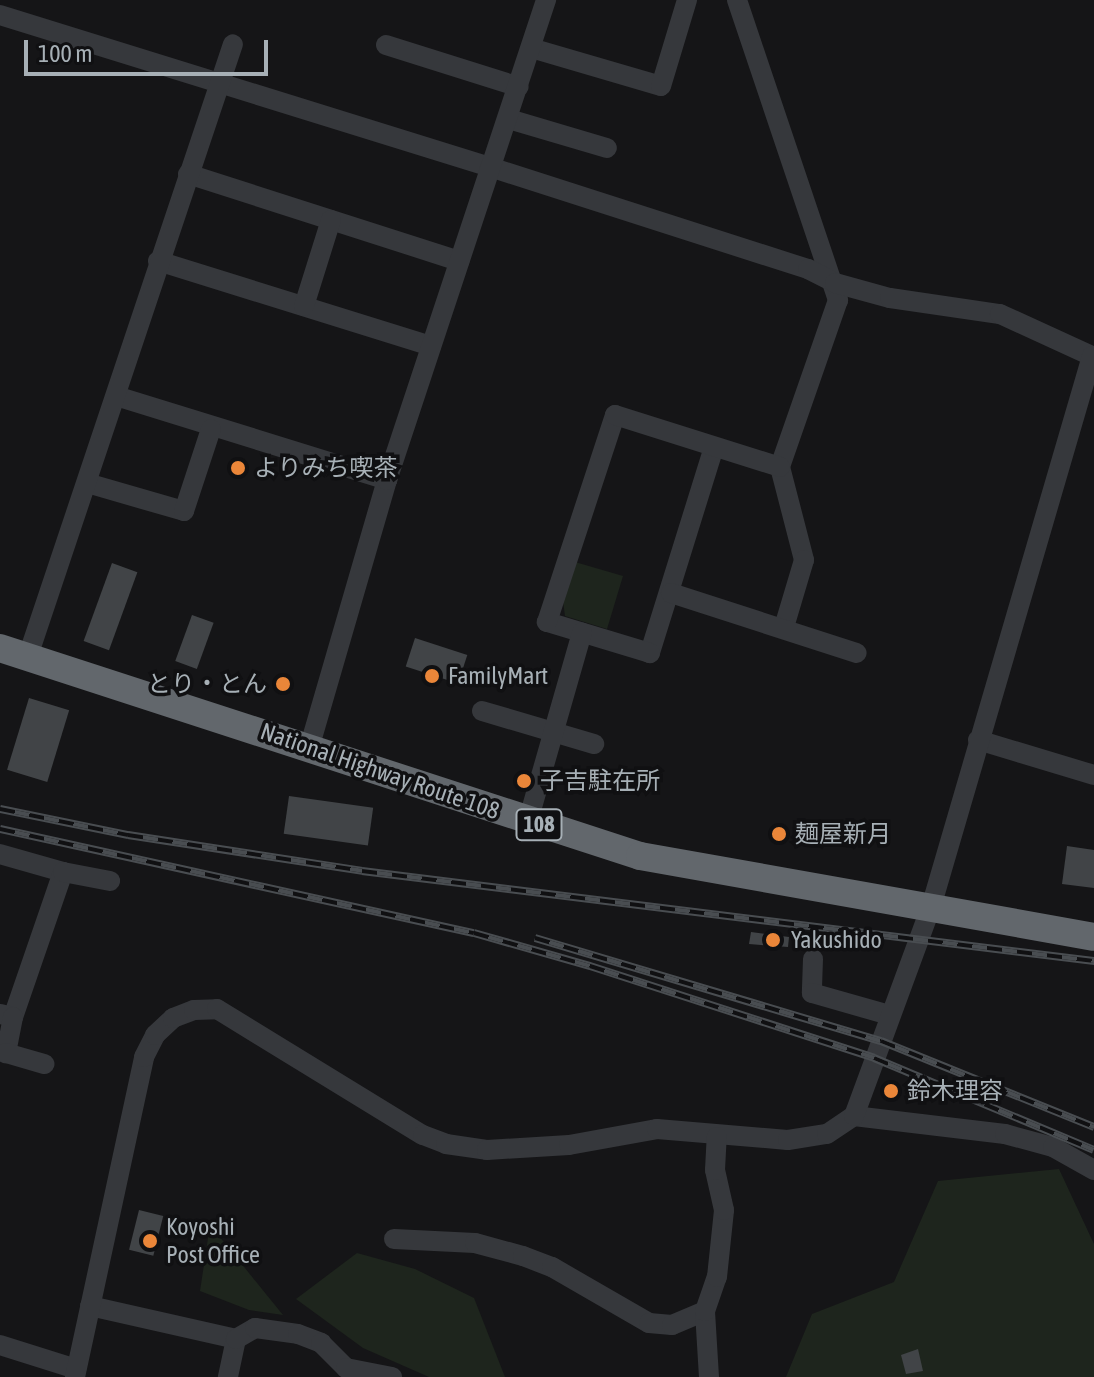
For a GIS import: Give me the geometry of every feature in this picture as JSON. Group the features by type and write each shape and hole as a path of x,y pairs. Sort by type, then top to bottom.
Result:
{"highway":[{"name":"National Highway Route 108","path":"0,648 310,745 528,821 640,856 1094,937"}],"street":[{"path":"310,745 387,480 546,0"},
{"path":"531,48 661,86 687,0"},
{"path":"737,0 835,283 838,300 780,467 804,560 784,627"},
{"path":"0,15 808,269 835,283 890,298 1000,314 1093,357 931,907 854,1116 827,1134 788,1140 717,1137 657,1129 569,1145 487,1150 446,1144 423,1135 217,1009 194,1010 173,1018 155,1035 144,1057 76,1373 0,1345"},
{"path":"28,656 233,44"},
{"path":"386,45 519,87"},
{"path":"509,119 607,148"},
{"path":"188,174 459,261"},
{"path":"304,306 331,220"},
{"path":"158,261 431,346"},
{"path":"116,396 211,429 387,480"},
{"path":"714,447 650,653 547,622 615,415 780,467"},
{"path":"87,483 184,511 211,429"},
{"path":"671,593 857,653"},
{"path":"528,821 582,633"},
{"path":"482,711 594,744"},
{"path":"978,740 1094,775"},
{"path":"0,854 63,872 110,881"},
{"path":"44,1064 6,1053 6,1015 63,872"},
{"path":"813,959 812,993 889,1015"},
{"path":"854,1116 1005,1134 1053,1147 1094,1170"},
{"path":"709,1377 705,1311 717,1277 724,1210 715,1170 717,1137"},
{"path":"394,1239 475,1243 523,1256 552,1267 649,1323 672,1325 705,1311"},
{"path":"90,1306 236,1339 255,1328 298,1334 321,1343 346,1368 392,1377"},
{"path":"228,1377 236,1339"}],"shaded area":[{"path":"575,562 623,576 607,629 565,616 563,601"},
{"path":"1059,1169 1094,1244 1094,1377 786,1377 812,1314 894,1282 938,1181"},
{"path":"210,1225 283,1315 249,1310 200,1291"},
{"path":"357,1253 415,1269 474,1298 505,1377 429,1377 363,1348 296,1299"}],"building":[{"path":"112,563 137,572 109,650 84,641"},
{"path":"192,615 214,623 197,669 175,661"},
{"path":"415,638 467,655 458,684 406,667"},
{"path":"29,698 69,710 47,782 7,770"},
{"path":"289,796 373,808 368,845 284,834"},
{"path":"1067,846 1094,850 1094,888 1062,884"},
{"path":"751,932 789,937 788,947 749,944"},
{"path":"139,1210 163,1216 153,1256 129,1250"},
{"path":"918,1349 923,1371 906,1374 901,1355"}],"railway":[{"path":"0,809 128,835 362,871 1094,961"},
{"path":"0,829 474,933 590,966 874,1058 1094,1150"},
{"path":"535,938 881,1041 1094,1127"}],"place":[{"name":"よりみち喫茶","path":"238,468"},
{"name":"FamilyMart","path":"432,676"},
{"name":"とり・とん","path":"283,684"},
{"name":"子吉駐在所","path":"524,781"},
{"name":"麺屋新月","path":"779,834"},
{"name":"Yakushido","path":"773,940"},
{"name":"鈴木理容","path":"891,1091"},
{"name":"Koyoshi Post Office","path":"150,1241"}]}
